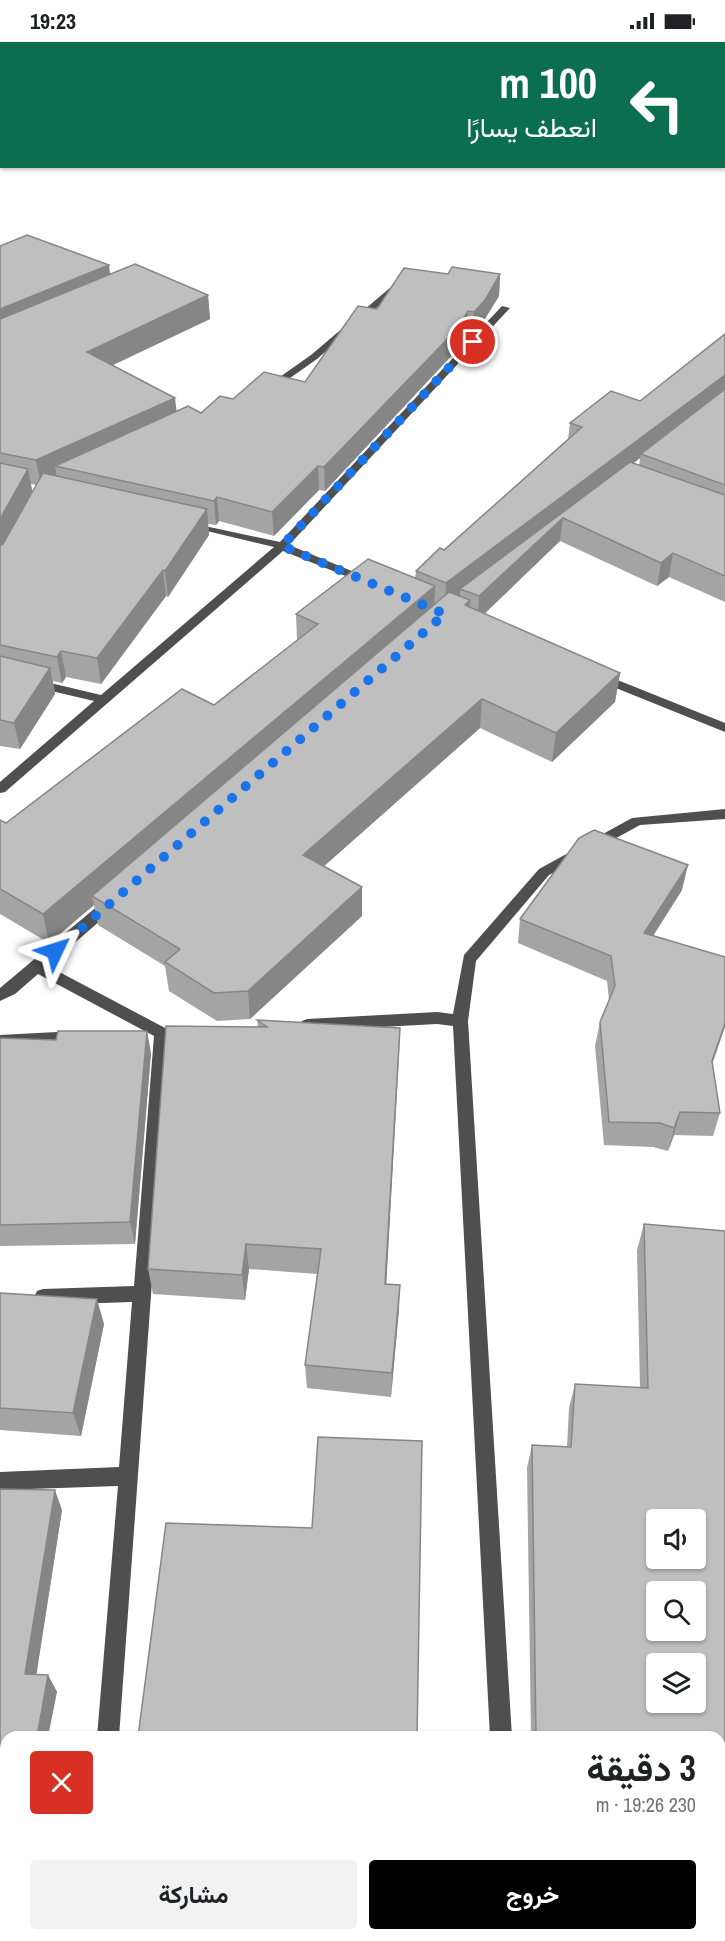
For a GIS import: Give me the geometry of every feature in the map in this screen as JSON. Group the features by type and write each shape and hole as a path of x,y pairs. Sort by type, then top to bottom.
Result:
{"street":[{"path":"265,390 314,357 394,289"},
{"path":"0,789 282,546 505,308"},
{"path":"180,522 282,546 380,586"},
{"path":"585,670 725,728"},
{"path":"0,675 102,699"},
{"path":"501,1731 460,1021 469,959 544,872 637,821 725,814"},
{"path":"3,990 37,967 119,896"},
{"path":"37,967 168,1033"},
{"path":"294,1026 437,1018 460,1021"},
{"path":"128,1035 168,1033"},
{"path":"108,1731 142,1294 168,1033"},
{"path":"0,1041 93,1036"},
{"path":"24,1298 142,1294"},
{"path":"0,1481 128,1476"}],"building":[{"path":"27,235 109,265 0,309 0,246"},
{"path":"135,264 208,295 87,352 175,398 36,460 0,453 0,319"},
{"path":"452,267 500,274 485,300 474,312 468,311 457,329 324,467 318,466 272,512 217,497 214,501 55,466 188,406 201,413 220,396 233,399 264,372 305,382 358,306 377,309 404,268 448,274"},
{"path":"725,334 725,375 446,583 416,571 440,548 444,550 582,427 570,423 611,391 640,401"},
{"path":"725,389 725,485 641,454"},
{"path":"630,462 725,495 725,576 673,553 661,563 563,518 479,596 460,589"},
{"path":"0,463 28,469 0,519"},
{"path":"43,473 207,509 165,571 163,570 97,658 61,651 57,657 0,645 0,546"},
{"path":"368,559 435,586 43,914 0,889 0,820 6,823 182,689 214,705 318,624 296,614"},
{"path":"449,592 470,600 465,605 620,673 556,733 482,699 303,855 362,887 248,991 214,993 165,962 180,949 92,896"},
{"path":"0,656 50,668 14,723 0,720"},
{"path":"594,830 688,865 644,933 725,957 725,1023 712,1061 720,1113 680,1112 674,1128 660,1123 609,1122 600,1022 615,986 611,956 520,919 579,838"},
{"path":"257,1020 400,1028 385,1284 400,1285 392,1373 305,1365 321,1249 246,1244 242,1275 148,1269 166,1026 267,1027"},
{"path":"58,1031 147,1031 130,1222 0,1225 0,1038 56,1040"},
{"path":"644,1224 725,1231 725,1731 536,1731 532,1445 571,1447 575,1384 648,1388"},
{"path":"0,1293 97,1299 73,1413 0,1408"},
{"path":"318,1437 422,1441 417,1731 139,1731 166,1523 312,1528"},
{"path":"0,1489 55,1490 25,1674 48,1675 38,1731 0,1731"}],"route":[{"path":"55,951 445,614 282,546 473,342"}]}
